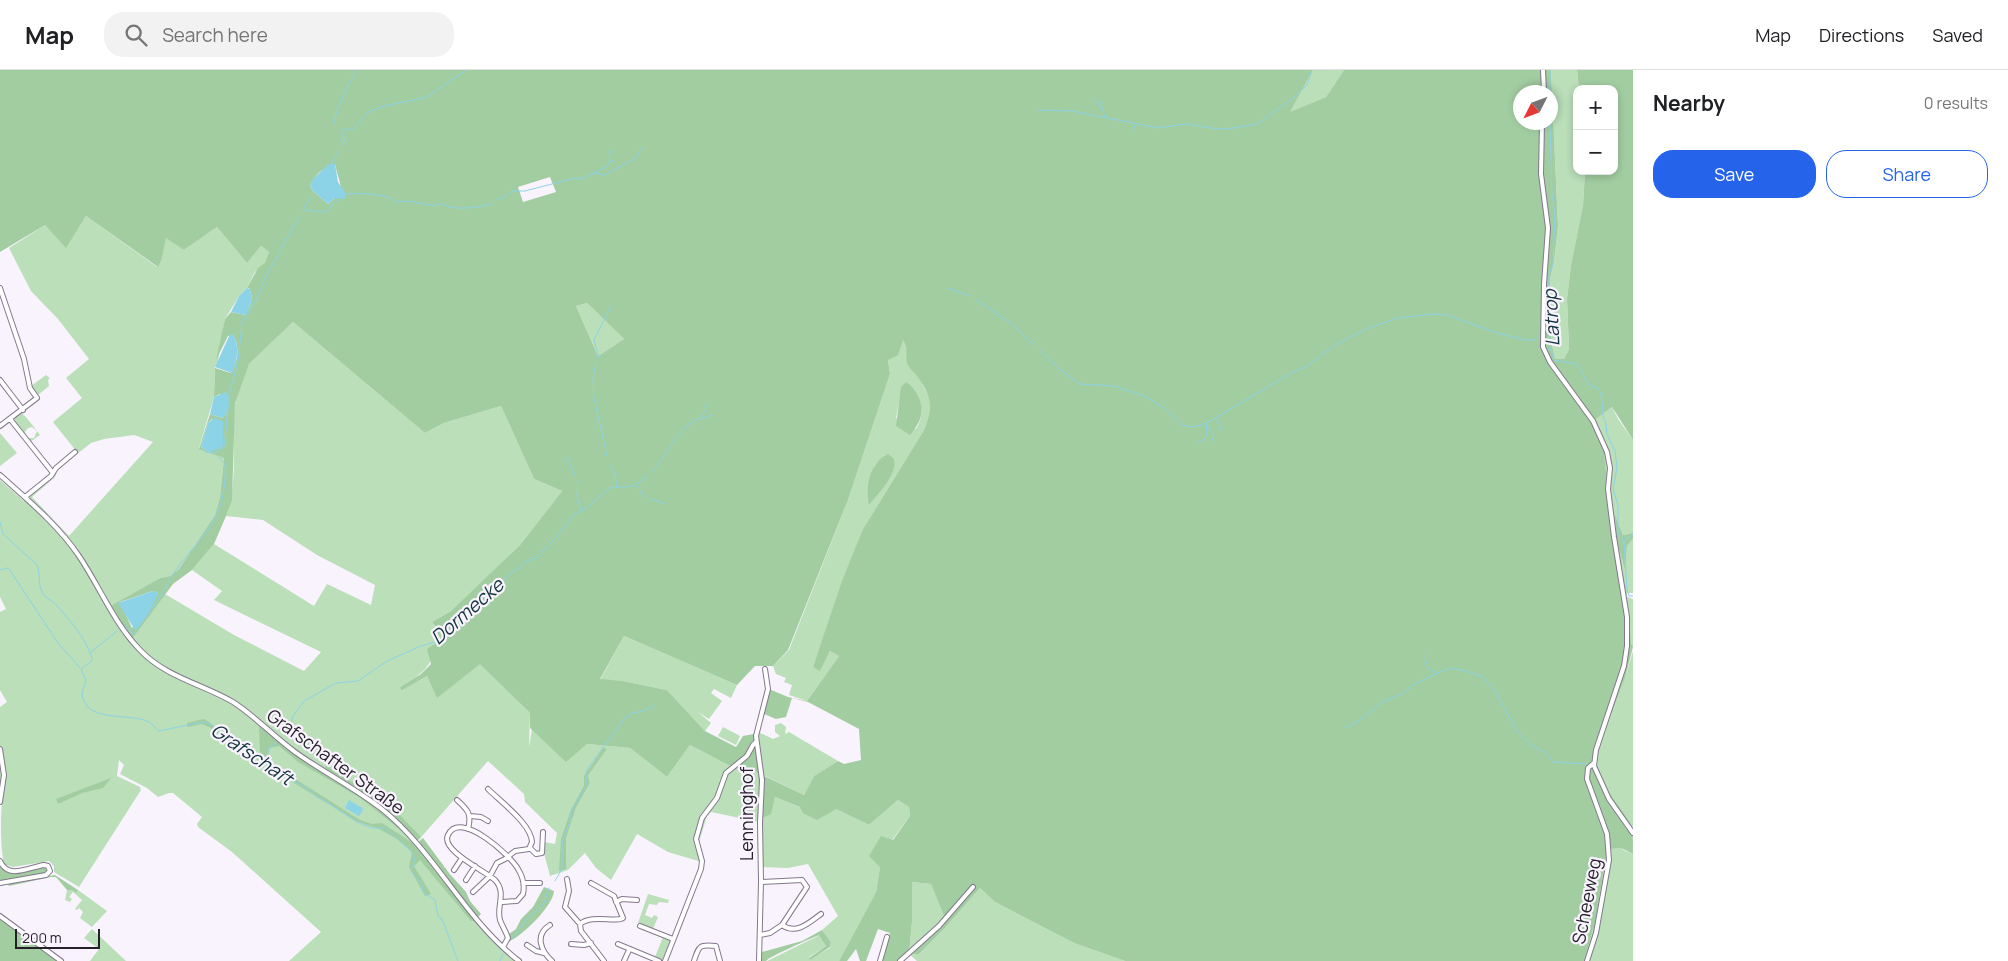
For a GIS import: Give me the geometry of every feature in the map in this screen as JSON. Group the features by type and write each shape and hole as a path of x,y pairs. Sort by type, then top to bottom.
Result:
{"street":[{"path":"1543,70 1544,85"},
{"name":"Scheeweg","path":"1542,130 1542,174 1548,228 1544,284 1543,347 1550,362 1593,421 1607,452 1610,468 1608,486 1614,542 1627,618 1627,646 1623,670 1598,744 1594,763 1587,770 1587,779 1607,834 1609,860 1596,933 1587,961"},
{"path":"0,288 22,351 30,388 37,398 0,426"},
{"path":"0,380 23,410"},
{"path":"10,419 53,473"},
{"path":"25,497 75,452"},
{"name":"Grafschafter Straße","path":"0,475 52,523 72,546 124,631 148,658 171,673 215,692 239,706 298,754 361,793 386,812 419,845 483,927 503,948 520,961"},
{"name":"Lenninghof","path":"759,961 762,772 756,733 768,688 766,668"},
{"path":"665,961 701,869 702,863 696,837 702,817 717,798 726,773 732,766 747,756 756,742"},
{"path":"0,749 4,775 0,802"},
{"path":"1594,763 1609,799 1633,833"},
{"path":"488,789 504,802 528,828 532,841 530,848"},
{"path":"457,800 468,810 470,816 468,829"},
{"path":"470,816 481,817 488,821"},
{"path":"502,902 514,902 519,900 523,894 524,883 520,870 509,856 488,839 468,829 454,830 447,837 450,847 462,858 490,876 499,887 502,902 500,918 508,938 503,948"},
{"path":"530,848 536,854 542,853 543,832"},
{"path":"473,892 490,876 496,863 516,850 530,848"},
{"path":"454,870 462,858"},
{"path":"0,862 4,868 12,872 44,865 50,870 46,875 0,883"},
{"path":"466,880 475,866"},
{"path":"560,911 565,907 569,891 568,879"},
{"path":"760,935 770,933 782,925 796,902 806,891 806,883 802,880 761,882"},
{"path":"524,883 540,883"},
{"path":"580,924 584,921 602,917 622,920 623,916 614,896 591,883"},
{"path":"900,961 939,926 973,887"},
{"path":"616,902 622,899 637,900"},
{"path":"565,907 580,924 582,931 604,961"},
{"path":"782,925 790,929 796,929 821,914"},
{"path":"0,916 61,961"},
{"path":"544,953 541,933 550,925"},
{"path":"640,926 673,939"},
{"path":"880,961 887,937"},
{"path":"571,944 584,945 591,943"},
{"path":"618,944 660,961"},
{"path":"526,945 544,953 552,961"},
{"path":"694,961 698,948 702,946 716,947 720,961"},
{"path":"624,961 629,950"}],"green space":[{"path":"0,70 1313,70 1290,112 1326,97 1344,70 1551,70 1552,85 1513,85 1513,130 1554,130 1558,226 1550,279 1551,340 1555,359 1564,359 1569,349 1567,299 1571,265 1583,205 1585,175 1618,175 1618,85 1579,85 1577,70 1633,70 1633,440 1612,407 1593,421 1603,443 1613,541 1621,591 1630,623 1633,647 1625,678 1596,755 1599,774 1632,827 1633,854 1617,848 1607,851 1595,923 1584,961 1125,961 1074,943 995,902 980,888 918,955 911,953 945,919 931,884 912,882 912,922 909,954 901,961 880,961 890,933 878,929 866,961 860,961 856,949 847,961 839,961 876,892 880,867 869,856 881,836 893,840 910,816 909,807 898,800 869,825 836,809 817,820 803,813 800,807 775,797 771,814 761,819 762,775 804,795 814,776 838,761 844,764 861,760 859,729 808,702 792,698 786,717 776,719 762,713 769,689 788,697 807,701 839,656 830,651 820,671 813,667 842,581 863,529 924,430 929,415 930,402 928,396 921,382 908,365 906,346 903,340 898,355 888,360 890,374 848,500 788,650 773,666 755,666 737,685 624,636 600,679 623,681 667,690 705,731 736,747 743,736 754,734 761,774 734,763 730,766 690,745 667,777 630,748 587,744 566,762 530,728 530,713 480,664 437,698 427,676 401,691 400,687 421,674 431,664 427,649 439,641 433,632 437,629 432,622 451,611 520,545 562,491 534,479 501,406 444,423 425,433 293,322 249,364 235,403 232,500 214,544 192,570 173,584 129,643 107,608 160,578 170,576 179,569 215,515 220,497 224,458 199,449 210,414 222,418 226,415 227,404 220,394 214,397 215,368 231,373 237,354 237,344 233,335 228,336 216,360 225,319 231,312 245,315 252,299 251,292 247,288 258,268 265,263 269,252 261,246 247,263 217,227 184,250 166,238 162,259 158,267 86,216 66,248 45,225 0,252","holes":["335,164 341,185 341,198 335,198 328,204 310,186 320,172","550,177 556,192 523,202 518,187","587,303 624,339 598,356 576,306","212,419 223,422 209,452 201,447 208,423","153,591 158,594 132,628 120,602"]},
{"path":"1313,70 1344,70 1326,97 1289,113"},
{"path":"1551,70 1577,70 1579,85 1573,85 1573,175 1585,175 1583,205 1571,265 1567,299 1569,349 1564,359 1555,359 1551,340 1550,279 1558,226 1554,130 1558,130 1558,85 1552,85"},
{"path":"86,216 157,267 162,259 166,237 184,250 217,227 247,263 261,246 269,252 265,264 255,272 247,288 239,296 225,319 218,361 215,367 214,397 199,448 224,457 220,497 215,515 179,569 170,576 160,578 108,608 129,642 165,594 234,635 304,671 321,652 214,600 222,591 192,570 214,544 314,606 327,584 371,605 375,585 317,555 263,520 226,516 234,475 234,419 240,384 249,364 293,322 425,433 444,423 501,406 534,479 562,491 520,545 451,611 432,622 437,630 433,632 439,641 432,658 421,673 400,687 401,691 427,676 437,697 480,663 530,713 529,747 532,729 566,761 587,744 630,748 667,777 690,745 730,766 758,756 754,734 758,732 773,739 780,736 775,732 775,725 781,723 786,727 785,734 789,732 838,761 814,776 804,795 763,775 759,822 711,812 707,816 699,842 705,863 668,852 637,834 611,880 596,868 585,853 568,870 550,876 545,857 544,842 555,844 557,833 525,802 524,794 488,761 416,843 483,929 515,961 289,961 321,932 232,852 198,827 197,824 202,817 173,793 158,797 147,788 120,774 124,765 119,760 117,776 140,787 141,790 79,887 54,872 54,866 49,861 13,867 4,864 1,837 4,787 0,784 0,707 7,702 0,690 0,612 6,609 0,597 0,480 24,501 54,477 57,469 77,452 53,422 82,398 66,378 89,359 58,319 31,291 9,248 45,225 66,247","holes":["134,435 153,442 69,536 32,497 55,477 58,469 91,443 104,439","607,749 588,776 590,783 576,808 566,839 561,838 571,809 584,785 584,776"]},
{"path":"587,303 624,339 598,356 576,306"},
{"path":"903,340 907,345 907,363 920,380 930,399 931,415 924,430 863,529 813,667 820,670 830,651 839,656 807,701 789,695 792,685 784,682 786,678 776,674 773,666 789,650 848,500 890,374 888,360","holes":["902,387 914,390 921,405 921,419 916,429 896,418","885,455 891,473 875,497 874,466"]},
{"path":"46,375 50,378 48,380 49,386 38,395 31,386"},
{"path":"906,382 916,392 922,411 917,425 910,435 896,426 901,387"},
{"path":"1612,407 1633,440 1633,532 1623,535 1616,517 1625,567 1627,546 1633,539 1633,593 1627,593 1627,597 1633,599 1633,647 1630,623 1621,591 1593,420"},
{"path":"20,412 37,431 32,427 28,428 25,432 26,436 13,419"},
{"path":"37,431 40,435 30,442 27,438 34,438"},
{"path":"0,433 17,453 0,466"},
{"path":"888,454 894,459 893,471 869,505 870,476 877,463"},
{"path":"1615,515 1623,535 1633,532 1633,539 1627,546 1625,569 1616,539"},
{"path":"624,636 737,685 731,698 714,689 711,693 722,701 709,719 698,712 711,723 705,731 667,690 623,681 600,680"},
{"path":"1633,651 1633,827 1608,793 1599,773 1596,755 1625,678"},
{"path":"204,719 229,740 249,748 260,757 259,725 296,755 360,795 404,831 359,797 298,762 279,746 270,748 267,761 360,820 372,824 382,823 416,845 475,921 471,921 420,860 414,866 431,894 425,896 409,867 412,852 397,839 379,829 356,821 257,760 249,751 229,744 211,728 202,724 187,727 187,723"},
{"path":"723,727 740,736 736,745 718,736"},
{"path":"603,748 607,749 588,776 590,783 576,808 566,839 566,869 559,871 561,838 571,809 584,785 584,776"},
{"path":"326,766 392,807 421,837 417,841 387,809 325,768"},
{"path":"111,778 103,788 82,793 58,804 56,799"},
{"path":"775,797 800,807 836,809 869,825 898,800 909,807 910,816 892,840 880,867 876,892 839,961 767,961 820,935 826,946 809,957 810,959 830,948 831,942 822,930 838,916 808,864 788,868 761,867 761,819 770,814"},
{"path":"423,838 466,892 470,901 481,914 478,917 418,842"},
{"path":"1612,848 1619,848 1633,854 1633,961 1584,961 1595,923 1607,851"},
{"path":"0,866 9,873 46,867 48,876 55,875 78,890 76,893 72,890 67,890 56,877 0,886"},
{"path":"912,882 931,884 945,919 911,953 918,955 980,888 995,902 1074,943 1125,961 917,961 909,954 912,922"},
{"path":"544,887 554,891 549,904 529,926 510,941 509,934 516,929 521,919 533,907"},
{"path":"67,890 72,890 76,893 78,890 107,911 92,927 80,918 83,912 79,908 75,909 82,900 73,892 69,897 72,899 70,902 65,900"},
{"path":"648,894 669,900 668,903 649,904 645,915 652,918 654,915 658,917 653,929 638,923"},
{"path":"0,919 59,961 0,961"},
{"path":"92,929 126,961 90,961 99,949 84,938"},
{"path":"822,930 831,942 830,947 810,960 809,958 826,946 819,935 766,961 759,961 762,952 802,941"},
{"path":"663,937 671,940 662,960 655,957"}],"water":[{"path":"329,164 335,164 338,182 346,194 345,199 335,198 328,204 310,186 313,179"},
{"path":"247,288 250,289 252,300 247,313 245,315 231,312 239,296"},
{"path":"230,334 235,339 237,349 232,373 215,367"},
{"path":"226,392 229,397 226,415 222,418 210,414 214,397"},
{"path":"214,418 223,421 223,445 221,448 209,452 201,447 208,423"},
{"path":"153,591 158,592 158,594 147,616 135,630 118,603"},
{"path":"349,800 362,808 363,810 359,816 345,808"}],"waterway":[{"path":"335,124 339,105 357,70"},
{"path":"342,145 345,140 341,131 345,129 353,130 367,113 380,107 427,97 466,70"},
{"path":"1038,110 1072,111 1158,128 1186,124 1218,129 1234,128 1257,124 1292,99 1307,85 1312,70"},
{"name":"Latrop","path":"1550,70 1550,85"},
{"path":"1094,100 1102,108"},
{"path":"1100,101 1105,117"},
{"path":"1133,132 1135,125"},
{"name":"Latrop","path":"1550,130 1552,196 1555,211 1553,264 1549,276 1549,344 1554,360 1577,364 1589,385 1599,389 1607,434 1615,451 1617,468 1613,489 1618,505 1618,534 1624,542 1627,590 1629,596 1633,596"},
{"path":"497,199 503,198 512,191 525,191 575,178 582,179 592,173 605,175 636,158 641,148"},
{"path":"611,150 609,158 611,163"},
{"path":"331,164 338,152"},
{"path":"594,173 607,166 614,159"},
{"path":"346,194 373,194 387,197 396,202 408,201 436,206 441,203 458,208 492,204"},
{"path":"303,210 311,197"},
{"path":"303,210 326,212 340,197"},
{"path":"204,450 215,453 224,447 230,391 238,362 242,323 299,217"},
{"path":"948,288 970,296"},
{"path":"975,299 1012,324 1035,346"},
{"path":"599,358 594,340 611,306"},
{"path":"1040,350 1060,370 1080,384 1114,386 1144,396 1161,406 1183,425 1191,427 1202,425 1293,372 1306,367 1335,345 1352,336 1398,318 1434,314 1447,315 1497,333 1526,340 1534,340 1538,336"},
{"path":"596,362 593,378 594,398 607,456"},
{"name":"Dormecke","path":"652,472 681,432 704,413 707,404"},
{"path":"701,419 712,415"},
{"path":"1217,417 1221,430"},
{"path":"1197,443 1205,439 1207,433 1206,423"},
{"path":"1206,424 1214,436 1211,443"},
{"path":"124,625 133,634 135,632 180,564 214,521 223,494 225,477 224,463 218,457"},
{"path":"567,457 575,475"},
{"path":"610,465 615,474 617,487"},
{"name":"Dormecke","path":"287,736 293,716 304,701 336,683 358,681 387,661 421,646 438,641 459,624 512,572 520,568 524,562 536,558 574,515 586,508 610,488 633,486 647,476"},
{"path":"578,480 577,496 581,511"},
{"path":"638,486 641,493 646,497"},
{"path":"651,499 665,504"},
{"name":"Grafschaft","path":"0,522 3,534 37,565 44,595 64,614 88,647 92,661 81,669 86,681 82,693 90,709 98,713 147,721 159,731 202,722 211,724 232,743 250,749 262,761 357,822 372,828 385,828 411,851 415,859 411,871 422,885 423,892 435,900 438,916 442,919 458,961"},
{"path":"1624,541 1633,534"},
{"path":"0,570 9,569 58,643 80,668"},
{"path":"90,653 117,631"},
{"path":"1426,652 1425,657 1428,668 1437,673"},
{"path":"1345,728 1357,722 1384,701 1402,694 1413,685 1450,668 1483,677 1496,693 1517,731 1532,746 1545,752 1553,762 1588,764"},
{"path":"555,881 562,869 562,842 570,821 570,813 586,786 586,771 624,719 632,713 644,711 654,705"},
{"name":"Dormecke","path":"267,763 268,749 276,743"},
{"path":"512,938 527,919 544,903 549,888"},
{"path":"500,961 503,954"}]}
